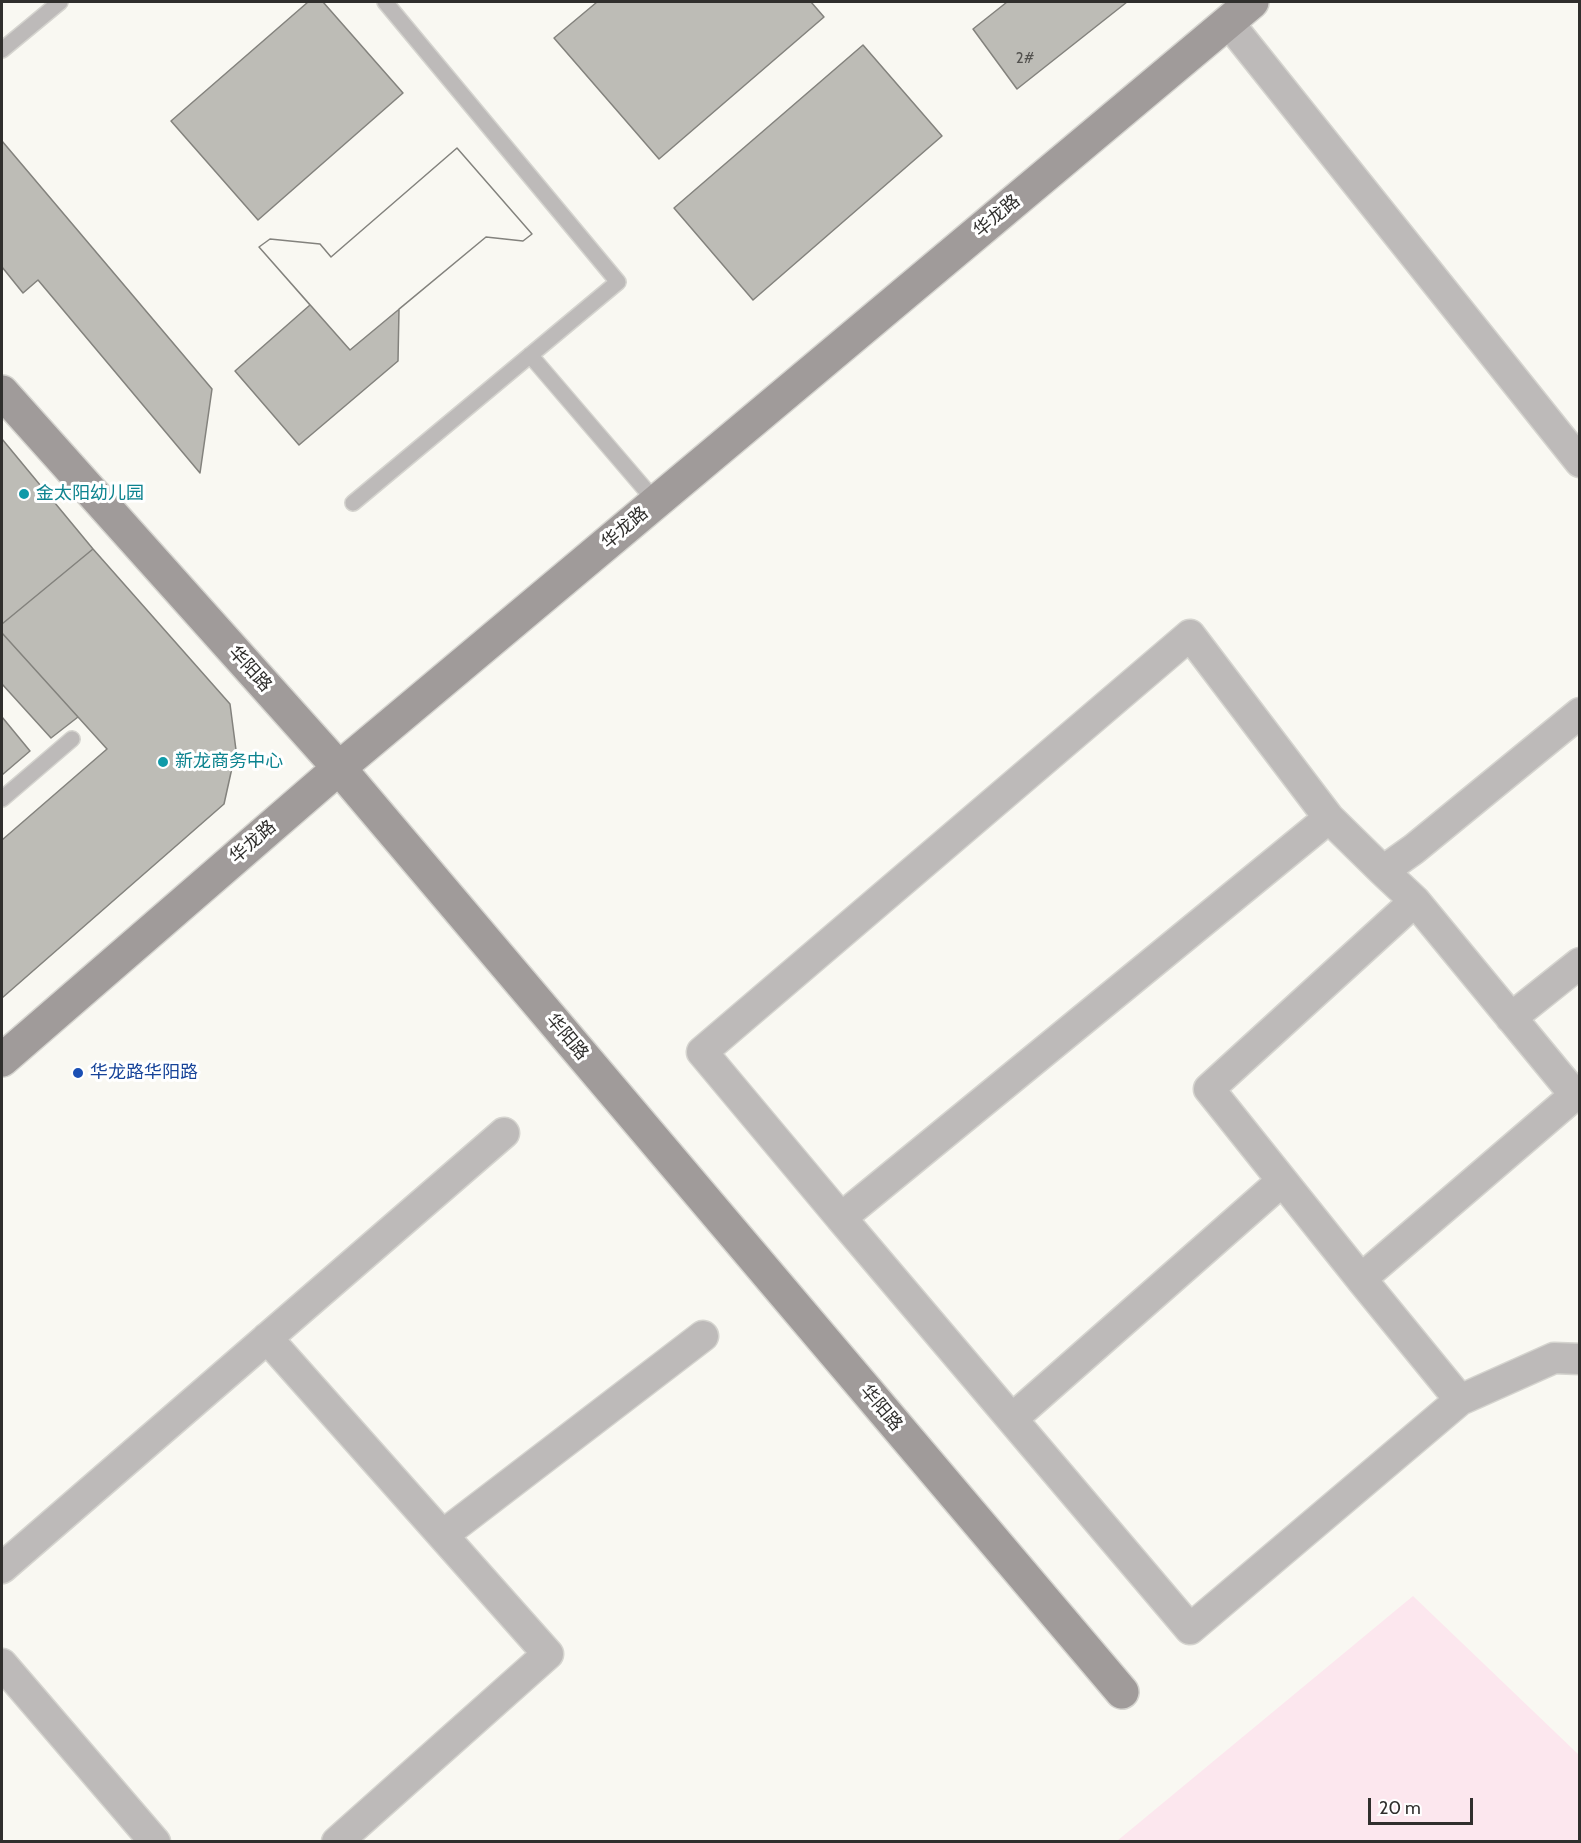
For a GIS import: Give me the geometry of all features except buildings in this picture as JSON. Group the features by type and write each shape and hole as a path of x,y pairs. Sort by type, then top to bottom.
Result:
{"street":[{"path":"1240,12 1580,462"},
{"name":"华龙路","path":"2,1060 339,768 1240,12"},
{"name":"华阳路","path":"2,392 339,768 1122,1692"},
{"path":"1361,1279 1575,1095 1415,901 1329,818 1190,635 702,1052 1190,1629 1460,1400 1554,1358 1580,1359"},
{"path":"1383,871 1414,849 1580,713"},
{"path":"841,1218 1329,818"},
{"path":"1415,901 1209,1089 1460,1400"},
{"path":"1511,1018 1580,963"},
{"path":"2,1568 504,1133"},
{"path":"1012,1419 1282,1180"},
{"path":"443,1535 703,1336"},
{"path":"267,1338 548,1654 338,1842"},
{"path":"2,1664 148,1839"}],"lane":[{"path":"2,50 60,2"},
{"path":"353,503 618,282 385,2"},
{"path":"530,355 656,502"},
{"path":"2,799 72,739"}],"shaded area":[{"path":"1413,1596 1579,1755 1579,1841 1117,1841"}],"place":[{"name":"金太阳幼儿园","path":"24,494"},
{"name":"新龙商务中心","path":"163,762"},
{"name":"华龙路华阳路","path":"78,1073"}]}
